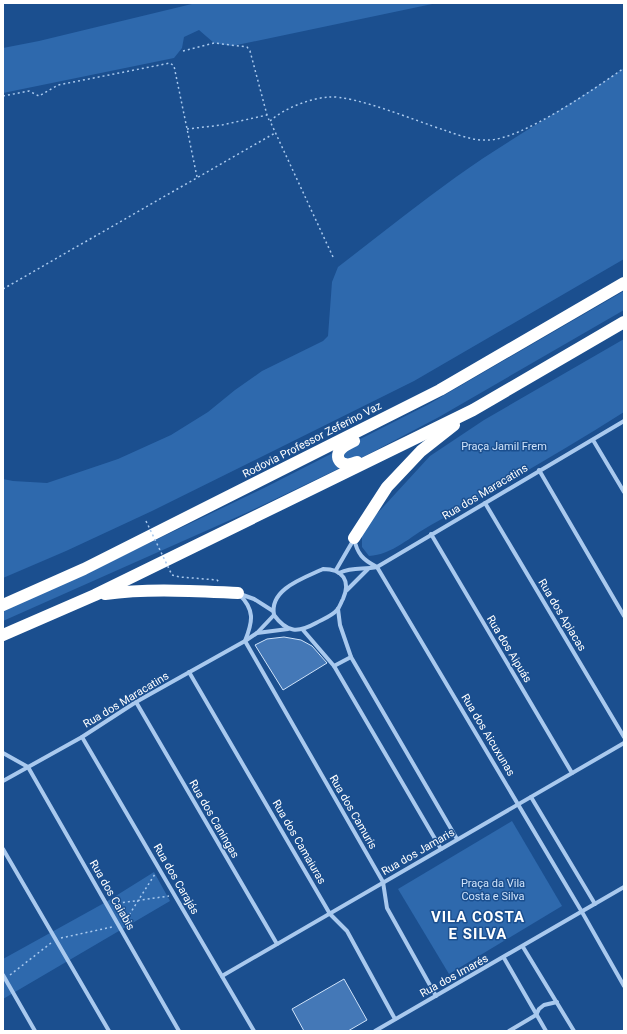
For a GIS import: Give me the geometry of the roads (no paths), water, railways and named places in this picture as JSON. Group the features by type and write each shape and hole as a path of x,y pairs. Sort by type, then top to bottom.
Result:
{"highway":[{"name":"Rodovia Professor Zeferino Vaz","path":"3,605 84,569 440,390 624,283"},
{"path":"577,311 566,321 435,398 342,447 338,456 341,463 344,465 350,465 384,449 478,400 582,339 620,324"},
{"path":"3,635 95,595 473,410 620,324"},
{"path":"354,538 387,487 421,451 473,410"},
{"path":"95,595 136,590 238,593"}],"street":[{"name":"Rua dos Maracatins","path":"337,572 350,568 368,569 377,567 624,421"},
{"path":"593,440 624,492"},
{"path":"539,470 624,616"},
{"name":"Rua dos Apiacas","path":"485,503 624,737"},
{"name":"Rua dos Aipuás","path":"431,534 572,773"},
{"path":"354,538 356,550 360,557 366,562 377,567"},
{"path":"337,572 354,538"},
{"name":"Rua dos Aicuxunas","path":"377,567 519,804 624,986"},
{"path":"273,613 275,601 281,592 323,569 337,572 343,577 347,590"},
{"path":"368,569 347,590 338,609 340,625 351,657 457,839"},
{"path":"238,593 254,599 273,613 288,629 303,630 338,609"},
{"path":"238,593 247,602 252,616 251,625 245,640"},
{"name":"Rua dos Maracatins","path":"3,781 82,737 136,702 257,633 273,613"},
{"name":"Rua dos Maracatins","path":"257,633 288,629"},
{"path":"303,630 334,666 441,849"},
{"name":"Rua dos Camuris","path":"245,640 383,882 387,908 436,996"},
{"path":"334,666 351,657"},
{"name":"Rua dos Camaiuras","path":"189,672 330,914 347,931 395,1019"},
{"name":"Rua dos Caningas","path":"136,702 277,944"},
{"name":"Rua dos Carajás","path":"82,737 254,1030"},
{"name":"Rua dos Jamaris","path":"222,976 624,743"},
{"path":"3,753 28,767"},
{"name":"Rua dos Caiabis","path":"28,767 180,1031"},
{"path":"531,797 595,904"},
{"path":"3,849 109,1031"},
{"name":"Rua dos Imarés","path":"375,1031 504,958 624,887"},
{"path":"523,947 574,1031"},
{"path":"504,958 546,1031"},
{"path":"4,977 35,1031"},
{"path":"509,1031 536,1015 539,1009 544,1005 557,1002"},
{"path":"248,1031 254,1030"}],"district":[{"name":"VILA COSTA E SILVA","path":"478,926"}],"park label":[{"name":"Praça Jamil Frem","path":"504,446"},
{"name":"Praça da Vila Costa e Silva","path":"493,889"}]}
